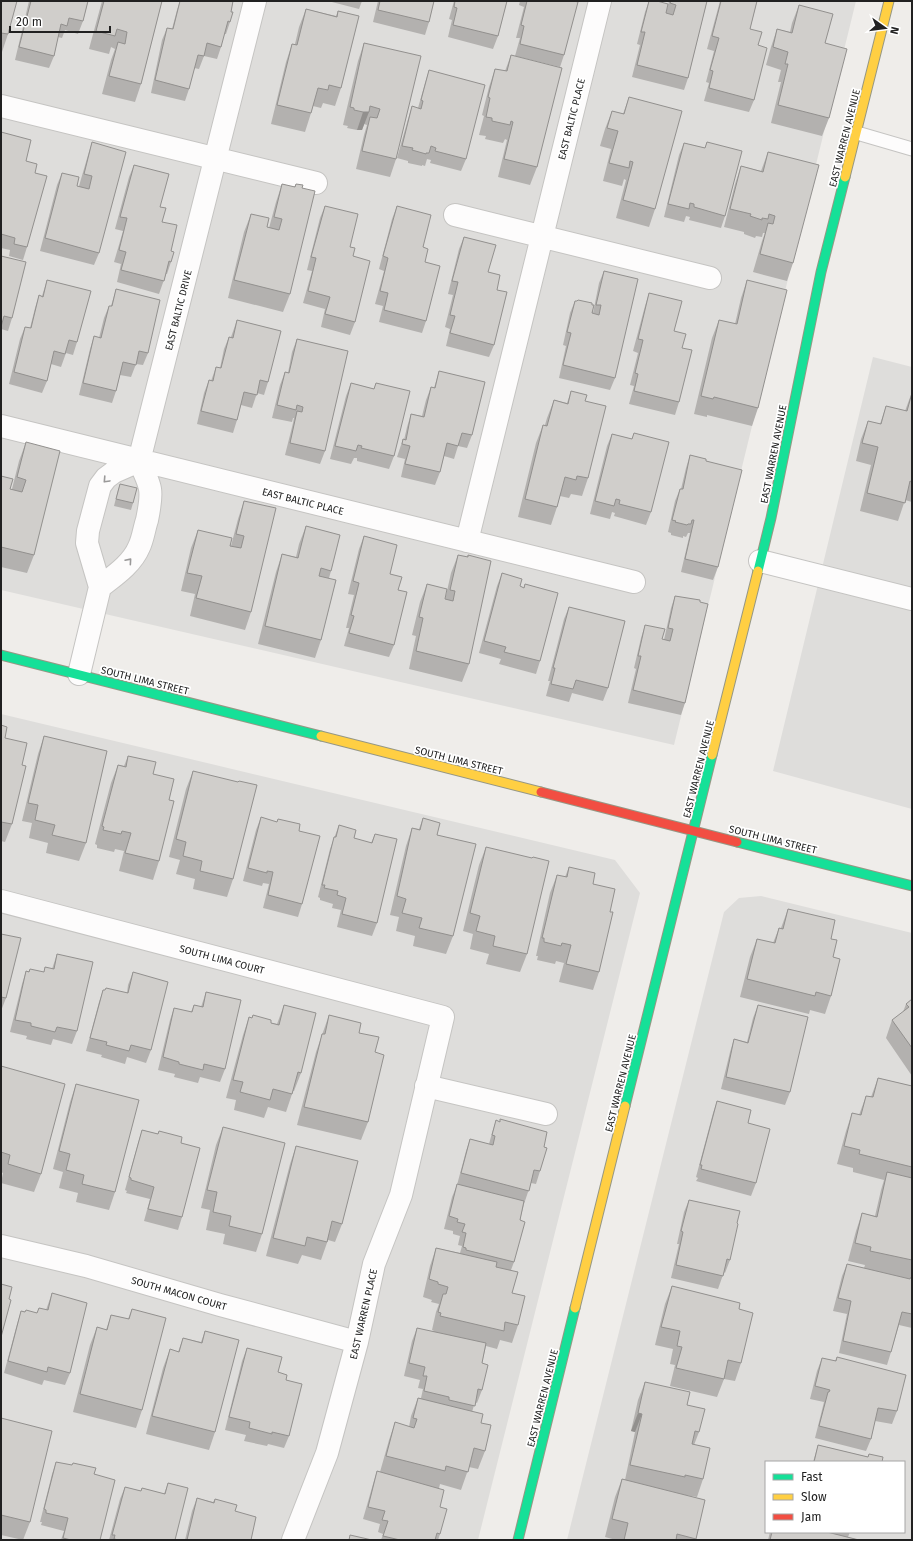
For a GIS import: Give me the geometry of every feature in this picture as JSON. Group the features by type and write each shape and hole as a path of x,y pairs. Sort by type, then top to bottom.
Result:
{"street":[{"name":"EAST BALTIC DRIVE","path":"139,461 256,1"},
{"name":"EAST BALTIC PLACE","path":"468,541 600,1"},
{"name":"EAST WARREN AVENUE","path":"518,1540 777,491 821,272 857,133 886,2"},
{"path":"1,106 316,183"},
{"path":"455,215 710,278"},
{"path":"1,426 139,461"},
{"path":"100,588 127,564 142,541 151,500 151,492 149,482 139,461"},
{"path":"79,674 100,588 88,543 88,531 100,486 106,478 114,472 139,461"},
{"name":"EAST BALTIC PLACE","path":"139,461 634,582"},
{"path":"760,561 912,599"},
{"name":"SOUTH LIMA STREET","path":"1,655 912,886"},
{"name":"SOUTH LIMA COURT","path":"1,902 443,1017"},
{"name":"EAST WARREN PLACE","path":"293,1540 327,1453 357,1342 374,1264 401,1195 443,1017"},
{"path":"426,1086 546,1114"},
{"name":"SOUTH MACON COURT","path":"1,1246 86,1266 220,1306 357,1342"}],"lane":[{"path":"857,133 912,149"}],"shaded area":[{"path":"1,1 856,1 674,745 1,590"},
{"path":"873,357 912,367 912,809 773,771"},
{"path":"1,714 615,860 640,893 478,1540 1,1540"},
{"path":"761,896 912,933 912,1540 567,1540 724,912 739,898"}],"building":[{"path":"1,1 17,1 8,34 1,33"},
{"path":"31,1 88,1 83,21 69,18 67,26 61,24 54,56 19,47"},
{"path":"104,1 162,1 141,84 109,76 118,42 125,44 127,32 117,29 115,36 96,31"},
{"path":"180,1 233,1 231,12 233,12 230,22 228,21 221,47 207,43 204,56 198,55 189,89 155,80 167,28 173,29"},
{"path":"380,1 434,1 429,22 378,10"},
{"path":"455,1 507,1 498,36 453,25 457,8 454,7"},
{"path":"527,1 578,2 564,55 520,44 524,26 521,25"},
{"path":"649,1 657,1 668,4 666,13 673,15 676,5 670,3 671,1 707,1 688,78 637,65 645,32 641,32"},
{"path":"721,1 757,1 750,29 762,32 758,45 767,48 754,100 709,88 713,71 710,70 719,38 712,36"},
{"path":"799,5 833,14 825,43 847,49 829,118 778,105 788,64 785,64 788,52 773,47 777,29 792,33"},
{"path":"306,9 337,17 338,11 359,16 341,88 329,85 328,90 318,88 311,113 277,105 292,44 297,45"},
{"path":"364,43 421,56 396,159 362,151 370,117 377,118 380,109 370,106 369,112 363,112 354,110 354,108 350,107"},
{"path":"511,55 562,68 537,167 504,159 513,122 511,121 510,125 492,121 492,118 486,117 490,98 488,97 495,69 507,71"},
{"path":"429,70 485,85 466,159 435,151 436,148 431,146 429,153 426,154 412,150 413,148 402,146 412,106 421,109 423,101 421,100"},
{"path":"629,97 682,111 655,209 623,200 633,162 630,161 629,168 609,163 618,131 607,128 612,111 624,114"},
{"path":"1,132 31,140 26,161 37,164 35,173 47,176 27,247 14,244 15,238 1,234"},
{"path":"92,142 126,152 99,253 45,238 62,173 79,177 77,186 89,189 92,176 84,174"},
{"path":"707,142 742,151 725,216 694,207 694,204 690,203 689,209 668,204 684,143 705,148"},
{"path":"768,152 819,165 793,263 760,254 768,223 773,224 775,216 769,214 768,219 762,218 762,220 750,216 751,214 730,209 741,166 763,172"},
{"path":"134,165 169,174 160,207 166,208 162,222 177,225 171,251 174,252 171,262 169,261 164,281 121,270 126,252 119,250 127,218 120,217"},
{"path":"282,184 295,187 296,184 303,185 302,188 315,191 290,294 234,280 251,214 269,218 267,227 279,230 282,219 274,217"},
{"path":"325,206 358,214 350,247 355,248 353,256 370,261 355,322 325,314 330,297 308,291 316,258 311,257"},
{"path":"397,206 431,215 423,247 428,249 425,262 440,266 426,321 384,310 388,293 380,291 388,258 383,256"},
{"path":"464,237 496,245 488,272 500,275 497,290 507,292 494,345 450,333 455,316 450,315 458,282 452,281"},
{"path":"1,256 26,262 12,318 4,316 1,327"},
{"path":"604,271 638,279 615,378 563,365 571,333 567,332 575,301 578,300 592,303 592,305 594,305 592,313 599,315 601,305 596,305"},
{"path":"47,280 91,291 77,342 69,340 65,354 54,351 47,381 14,372 25,327 31,328 39,295 43,297"},
{"path":"747,280 787,290 758,408 714,397 713,399 701,396 719,320 737,324"},
{"path":"116,289 160,300 148,353 139,351 136,365 123,362 116,391 83,383 94,336 101,338 109,306 112,306"},
{"path":"649,293 682,301 674,331 686,334 682,348 692,350 679,402 634,391 638,374 635,373 643,340 638,339"},
{"path":"237,320 281,331 268,382 260,380 257,395 244,392 237,420 201,411 209,380 213,381 216,367 221,368 229,337 233,338"},
{"path":"297,339 348,351 325,451 290,443 297,411 302,412 303,407 297,405 296,410 277,405 285,372 289,373"},
{"path":"439,371 485,382 472,435 462,433 458,446 447,443 440,472 405,464 410,446 402,444 403,439 406,440 411,414 424,417 431,387 435,388"},
{"path":"351,383 374,389 376,383 410,391 394,456 361,448 362,446 358,445 356,451 335,446"},
{"path":"571,391 587,395 585,401 606,406 588,478 577,476 576,480 565,477 557,507 525,499 543,425 547,426 554,400 568,404"},
{"path":"912,393 912,482 910,481 905,503 867,493 878,447 862,443 868,421 881,424 886,406 907,411"},
{"path":"634,433 669,442 651,512 619,504 620,500 616,499 614,506 595,501 612,434 632,439"},
{"path":"26,442 60,451 34,555 1,547 1,476 13,479 10,489 22,492 26,480 17,477"},
{"path":"690,455 706,459 706,461 742,470 718,567 685,559 694,520 692,520 691,524 687,525 672,520 680,489 683,489"},
{"path":"120,484 137,488 133,503 116,499"},
{"path":"244,501 276,508 251,612 196,598 202,576 187,573 198,530 232,538 230,546 241,548 244,536 236,534"},
{"path":"306,526 340,535 331,571 321,568 319,576 336,580 321,640 265,626 282,554 298,558"},
{"path":"364,536 397,545 390,574 402,577 398,590 407,592 394,645 349,633 354,616 351,615 359,583 353,581"},
{"path":"458,555 468,557 468,555 491,561 469,664 416,651 423,618 419,617 427,584 447,589 445,599 453,601 455,591 450,590"},
{"path":"502,573 522,579 520,586 524,588 525,584 558,593 540,661 504,652 506,647 484,641"},
{"path":"675,596 700,600 700,602 708,604 685,703 633,690 641,656 638,656 645,625 665,629 662,639 670,641 673,629 668,628"},
{"path":"569,607 625,621 608,688 576,680 573,689 551,684 555,668 553,668"},
{"path":"1,725 7,727 5,738 27,743 22,765 26,766 12,824 1,822"},
{"path":"44,736 107,751 86,843 52,835 55,825 35,820 38,805 28,803"},
{"path":"128,756 156,762 153,774 174,779 169,800 174,801 159,861 125,853 131,833 122,831 121,834 103,830 104,827 102,826 118,765 126,767"},
{"path":"193,771 257,785 233,879 200,871 202,861 183,856 186,842 176,839"},
{"path":"261,817 277,822 278,819 300,824 299,831 320,836 302,904 268,895 273,872 267,871 267,873 248,868"},
{"path":"423,818 440,823 437,835 476,844 453,936 419,928 422,918 402,913 406,899 397,896 412,828 420,830"},
{"path":"339,825 356,830 354,838 372,843 375,834 397,839 377,923 342,914 346,898 337,895 338,891 324,888 325,885 322,885 334,837 336,837"},
{"path":"486,847 549,861 527,954 493,946 495,936 476,931 480,916 470,913"},
{"path":"569,867 595,873 593,884 615,889 610,912 613,912 599,972 566,964 571,945 562,943 561,946 544,942 544,938 542,938 557,875 567,877"},
{"path":"788,909 835,920 831,939 837,940 833,957 840,959 831,996 816,992 815,996 747,979 757,939 775,943 779,928 783,929"},
{"path":"1,934 21,938 6,998 1,997"},
{"path":"57,954 93,962 77,1031 57,1027 55,1032 31,1026 31,1023 15,1020 26,971 29,972 30,969 44,972 45,967 54,969"},
{"path":"133,972 168,982 151,1050 131,1045 129,1051 106,1045 107,1042 90,1038 103,990 106,988 128,993"},
{"path":"206,992 241,1000 225,1069 204,1064 203,1070 179,1064 179,1062 163,1057 174,1008 192,1012 194,1005 203,1007"},
{"path":"912,999 912,1048 892,1020 909,1007 906,1004"},
{"path":"284,1005 316,1013 301,1073 298,1072 292,1094 273,1089 270,1100 240,1092 243,1082 233,1080 249,1017 252,1018 253,1015 271,1020 271,1023 279,1025"},
{"path":"758,1005 808,1017 790,1092 726,1077 734,1039 748,1043"},
{"path":"329,1015 361,1023 359,1033 379,1037 375,1052 384,1055 368,1122 304,1107 322,1034 325,1034"},
{"path":"1,1066 65,1084 41,1174 8,1164 10,1155 1,1152"},
{"path":"878,1078 912,1086 912,1167 859,1154 860,1150 844,1146 852,1113 861,1115 866,1096 873,1097"},
{"path":"76,1084 139,1100 115,1192 82,1184 84,1175 66,1170 70,1154 59,1151"},
{"path":"717,1101 751,1110 748,1123 770,1129 756,1183 701,1169 702,1165 700,1165"},
{"path":"500,1119 547,1132 544,1147 547,1148 540,1171 534,1170 529,1191 461,1173 470,1139 493,1145 495,1136 492,1135 496,1120 500,1122"},
{"path":"223,1127 285,1143 262,1234 229,1226 231,1216 213,1212 217,1192 207,1190"},
{"path":"142,1130 158,1134 159,1131 182,1137 181,1143 200,1148 182,1217 148,1209 154,1187 131,1180 129,1177"},
{"path":"296,1146 358,1161 342,1224 332,1221 327,1242 307,1237 305,1246 273,1238"},
{"path":"887,1172 912,1178 912,1260 870,1251 871,1247 855,1243 862,1213 877,1217"},
{"path":"457,1184 524,1201 520,1220 525,1222 514,1262 466,1250 466,1248 463,1247 466,1233 462,1232 465,1224 457,1222 458,1219 449,1216"},
{"path":"689,1200 740,1211 730,1260 727,1259 723,1276 676,1265 683,1232 681,1231"},
{"path":"436,1248 497,1262 496,1267 518,1272 512,1293 525,1296 518,1325 505,1322 504,1331 440,1316 441,1313 438,1312 443,1294 446,1294 448,1287 429,1279"},
{"path":"847,1264 910,1279 912,1277 912,1314 902,1312 891,1352 843,1341 851,1301 838,1298"},
{"path":"1,1284 12,1287 9,1299 11,1300 1,1337"},
{"path":"672,1286 740,1303 739,1309 753,1313 741,1363 728,1360 724,1379 676,1368 682,1347 677,1346 680,1331 661,1327"},
{"path":"52,1293 87,1303 70,1373 48,1367 47,1372 8,1361 21,1311 25,1312 26,1310 37,1313 39,1308 48,1310"},
{"path":"132,1309 166,1318 142,1410 80,1394 97,1327 107,1330 111,1315 129,1319"},
{"path":"417,1328 486,1343 482,1363 488,1365 482,1390 478,1389 475,1406 449,1400 449,1397 424,1391 427,1376 423,1376 425,1367 409,1363"},
{"path":"205,1331 239,1340 215,1432 152,1416 170,1349 179,1352 183,1338 202,1343"},
{"path":"247,1348 282,1357 278,1372 287,1375 286,1380 302,1384 289,1436 272,1432 272,1434 249,1428 250,1422 229,1417"},
{"path":"837,1357 906,1375 897,1411 878,1408 871,1439 819,1426 828,1392 830,1390 815,1386 822,1358 836,1361"},
{"path":"645,1382 690,1392 687,1405 705,1409 699,1432 695,1431 692,1444 710,1448 703,1479 685,1475 685,1477 630,1465 642,1414 638,1413"},
{"path":"418,1398 483,1414 481,1423 491,1425 485,1451 474,1448 468,1472 446,1466 445,1471 386,1456 395,1422 414,1428 417,1419 413,1418"},
{"path":"1,1418 52,1431 30,1522 1,1515"},
{"path":"818,1445 868,1457 869,1454 883,1457 882,1461 814,1461"},
{"path":"56,1462 72,1465 73,1463 96,1468 94,1474 115,1480 100,1540 71,1540 63,1538 68,1518 46,1513 46,1510 44,1509"},
{"path":"377,1471 444,1490 440,1507 447,1509 440,1534 437,1533 435,1540 400,1540 383,1536 388,1521 382,1520 385,1511 368,1507"},
{"path":"622,1479 705,1500 696,1539 677,1534 676,1540 624,1540 628,1523 612,1519"},
{"path":"168,1483 188,1488 175,1540 114,1539 115,1535 112,1535 125,1487 141,1491 142,1488 165,1494"},
{"path":"197,1498 214,1503 215,1499 237,1505 235,1511 256,1517 251,1540 187,1540"},
{"path":"772,1533 831,1533 859,1540 770,1540"},
{"path":"350,1535 372,1540 349,1540"}],"traffic: fast":[{"path":"758,571 771,518 821,272 845,177"},
{"path":"1,655 321,736"},
{"path":"625,1106 712,755"},
{"path":"737,842 912,886"},
{"path":"518,1540 575,1308"}],"traffic: slow":[{"path":"845,177 889,1"},
{"path":"712,755 758,571"},
{"path":"321,736 541,792"},
{"path":"575,1308 625,1106"}],"traffic: jam":[{"path":"541,792 737,842"}]}
